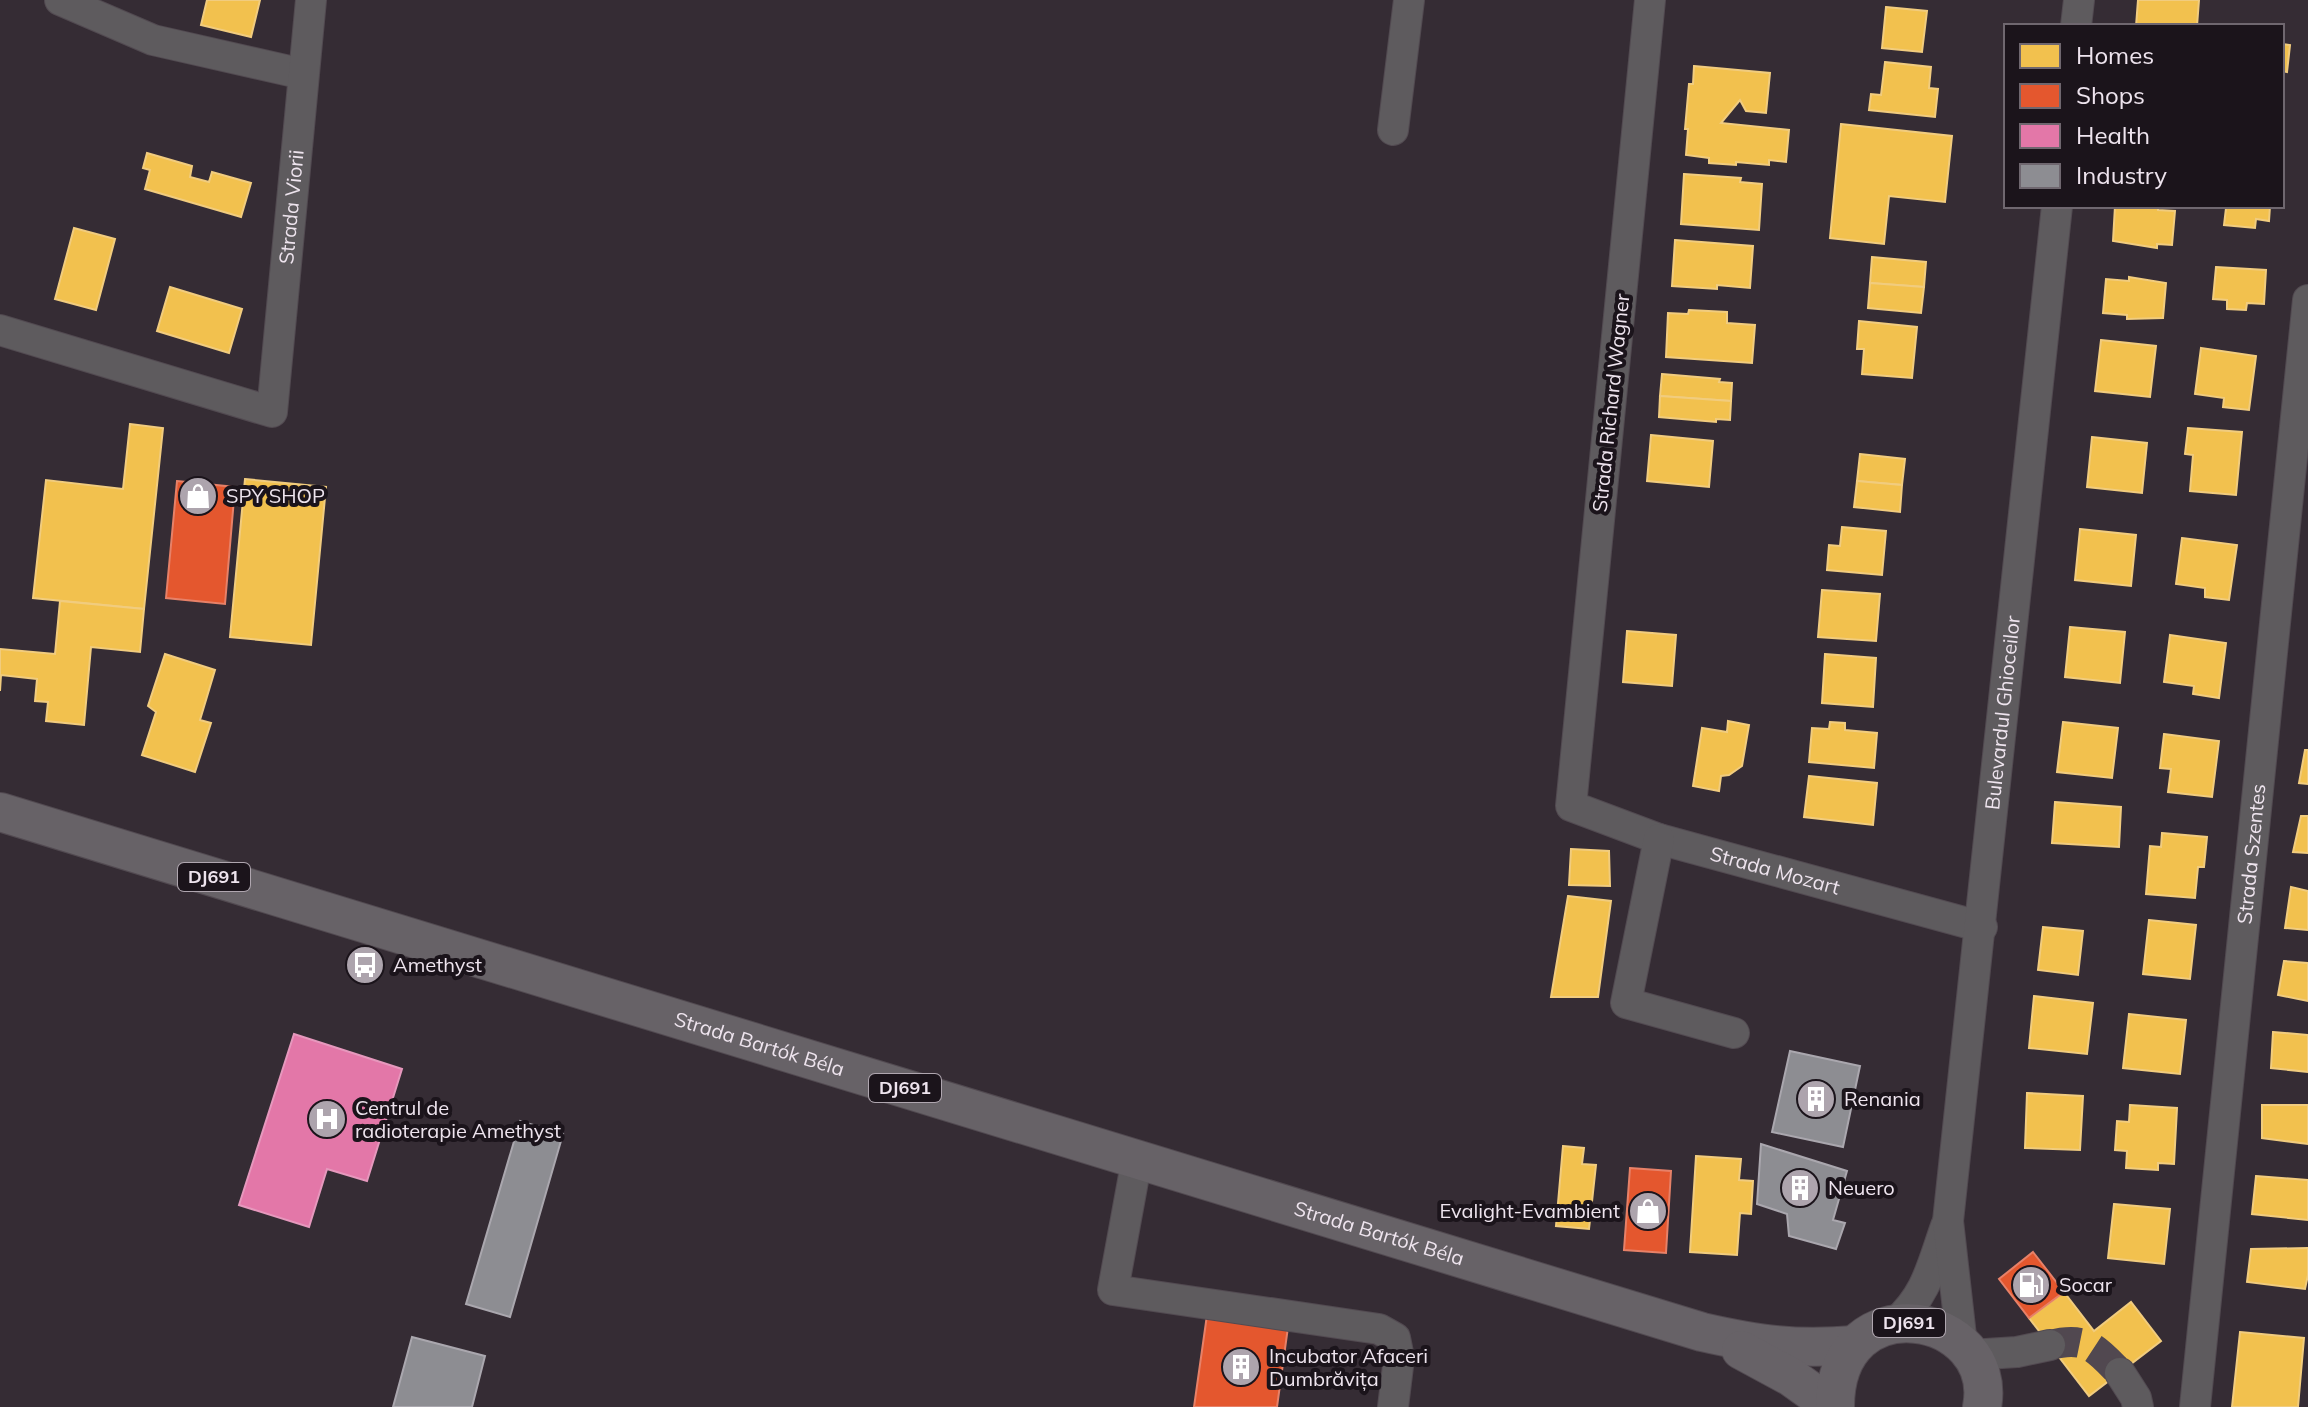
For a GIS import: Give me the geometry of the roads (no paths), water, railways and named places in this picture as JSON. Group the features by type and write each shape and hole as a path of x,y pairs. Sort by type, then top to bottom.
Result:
{"main road":[{"name":"Strada Bartók Béla","path":"0,812 1702,1332 1756,1345 1855,1345"},
{"name":"DJ691","path":"1834,1407 1835,1385 1842,1363 1855,1345 1871,1332 1895,1323 1919,1323 1942,1330 2006,1407"},
{"name":"Strada Bartók Béla","path":"1702,1332 1791,1377 1834,1407"}],"street":[{"path":"60,0 153,40 303,74"},
{"name":"Strada Viorii","path":"0,330 272,412 311,0"},
{"path":"1393,130 1409,0"},
{"name":"Strada Richard Wagner","path":"1571,806 1650,0"},
{"path":"2076,24 2079,0"},
{"name":"Bulevardul Ghioceilor","path":"1895,1323 1921,1296 1948,1221 1982,927 2057,208"},
{"name":"Strada Szentes","path":"2195,1407 2308,300"},
{"name":"Strada Mozart","path":"1571,806 1659,839 1982,927"},
{"path":"1659,839 1626,1003 1734,1033"},
{"path":"1137,1159 1113,1290 1379,1329 1395,1338 1399,1358 1393,1407"},
{"name":"Bulevardul Ghioceilor","path":"1948,1221 1974,1371"},
{"path":"1974,1371 2017,1352 2050,1345"},
{"path":"2120,1373 2136,1398 2138,1407"}],"tunnel":[{"path":"2050,1345 2073,1342 2090,1346 2120,1373"}],"place":[{"name":"SPY SHOP","path":"198,496"},
{"name":"Amethyst","path":"365,965"},
{"name":"Renania","path":"1816,1099"},
{"name":"Centrul de radioterapie Amethyst","path":"327,1119"},
{"name":"Neuero","path":"1800,1188"},
{"name":"Evalight-Evambient","path":"1648,1211"},
{"name":"Socar","path":"2031,1285"},
{"name":"Incubator Afaceri Dumbrăvița","path":"1241,1367"}]}
